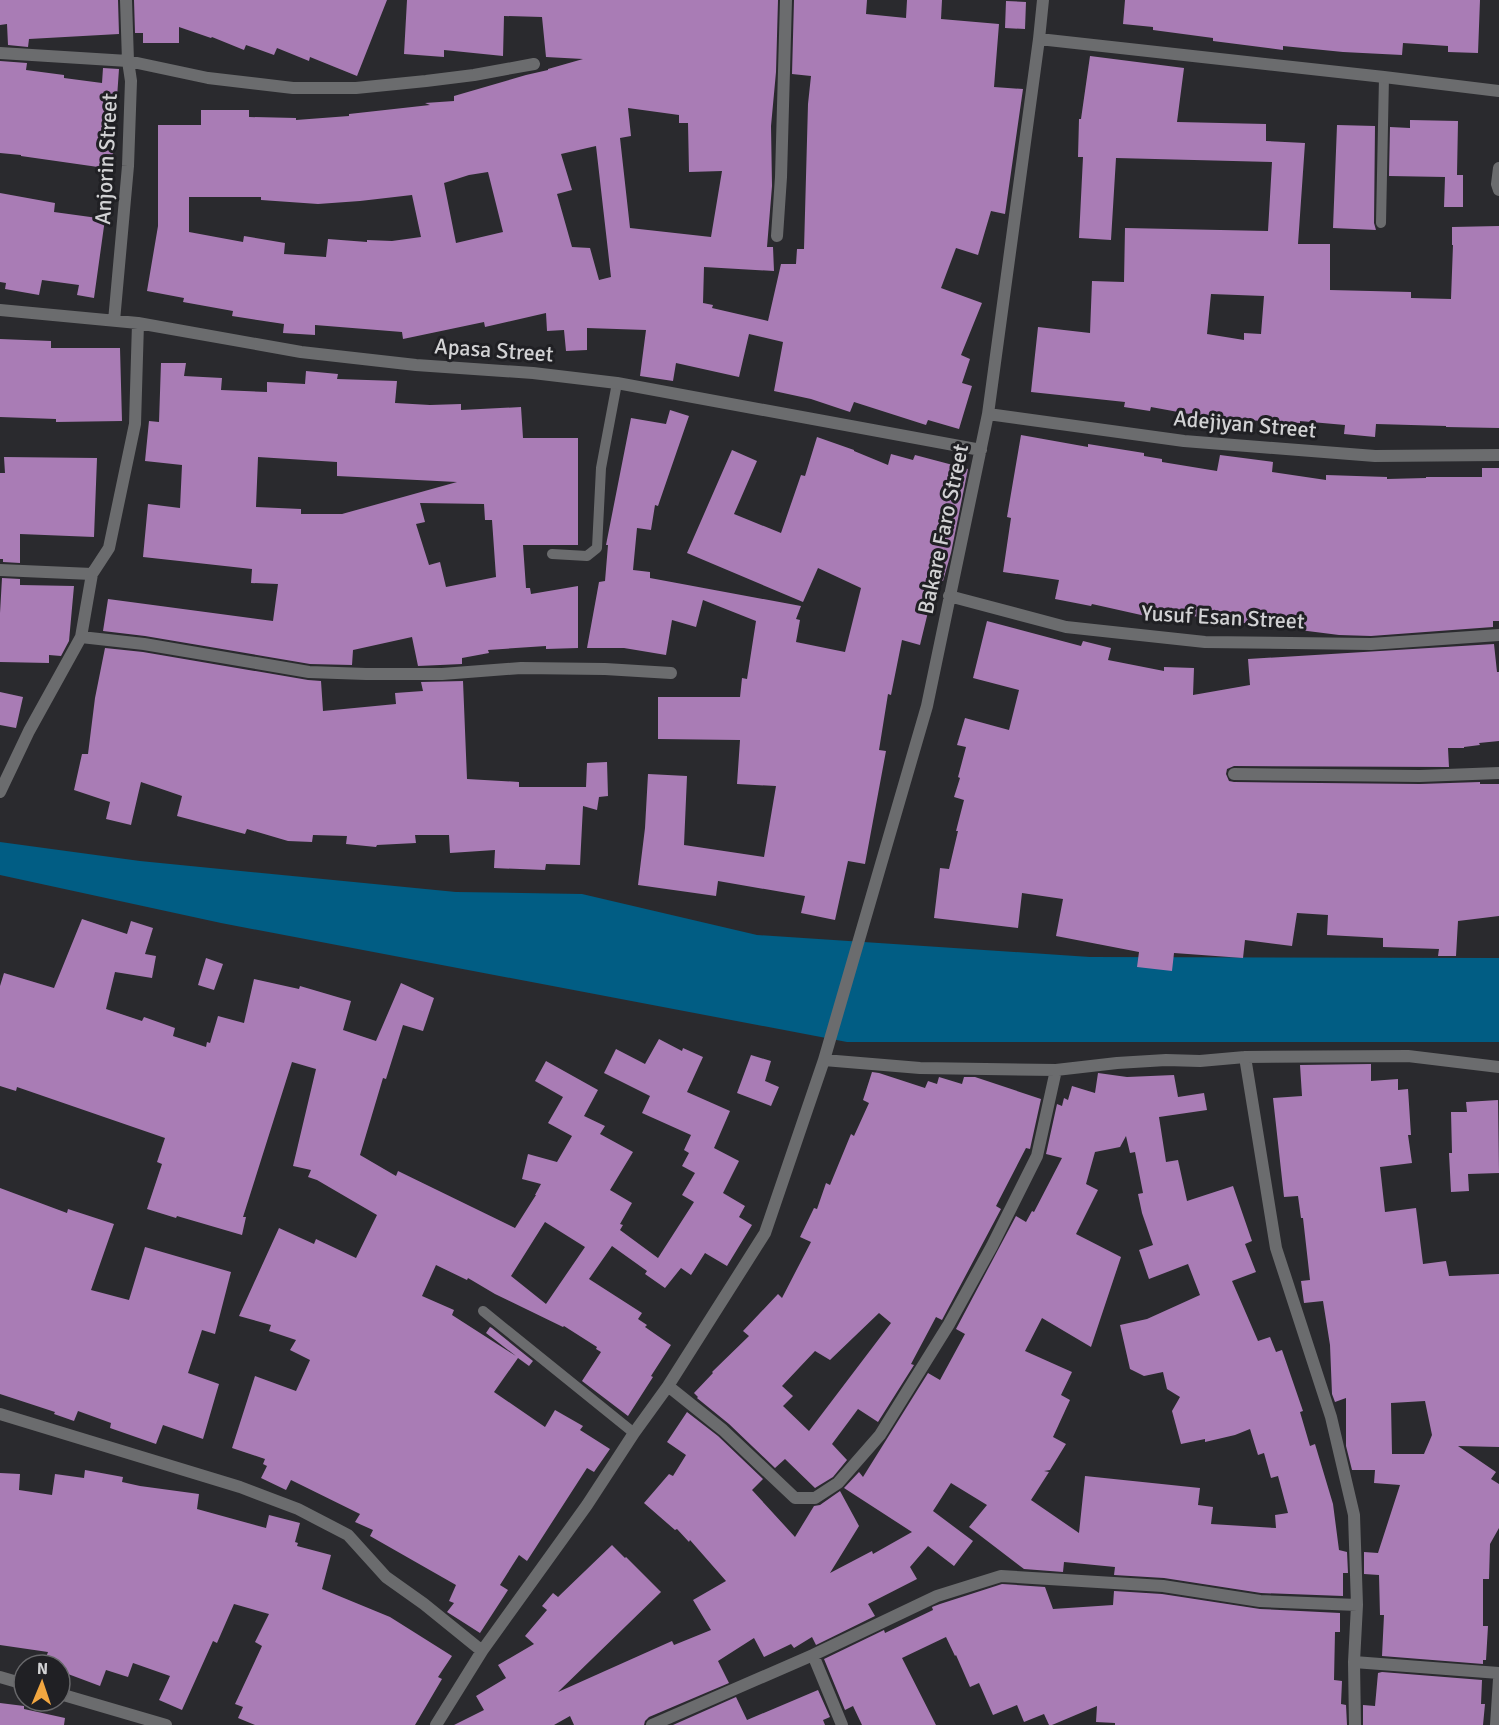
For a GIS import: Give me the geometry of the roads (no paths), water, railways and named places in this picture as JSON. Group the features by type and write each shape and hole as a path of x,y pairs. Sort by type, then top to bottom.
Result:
{"street":[{"name":"Anjorin Street","path":"114,321 128,166 131,81 126,0"},
{"path":"777,236 786,0"},
{"name":"Bakare Faro Street","path":"436,1725 482,1651 587,1505 668,1386 765,1233 825,1057 927,706 988,414 1043,0"},
{"path":"1039,39 1499,91"},
{"path":"0,52 128,61 208,78 293,88 356,88 391,85 474,75 534,64"},
{"path":"1499,168 1497,184 1499,190"},
{"name":"Apasa Street","path":"0,310 138,323 301,352 618,383 981,450"},
{"path":"0,792 29,732 81,637 92,574 109,548 135,424 138,323"},
{"name":"Adejiyan Street","path":"988,414 1184,441 1375,456 1499,455"},
{"path":"0,570 92,574"},
{"name":"Yusuf Esan Street","path":"949,596 1066,627 1205,642 1371,644 1499,635"},
{"path":"81,637 144,644 309,672 442,674 542,668 671,673"},
{"path":"1234,774 1420,776 1499,773"},
{"path":"825,1057 920,1068 1056,1070 1166,1060 1408,1056 1499,1067"},
{"path":"1245,1057 1276,1248 1331,1417 1354,1515 1357,1605 1354,1662 1355,1725"},
{"path":"668,1386 723,1430 795,1498 814,1498 838,1484 880,1435 949,1324 992,1246 1037,1156 1056,1070"},
{"path":"0,1414 240,1486 298,1509 348,1535 387,1577 482,1651"},
{"path":"652,1725 937,1596 1001,1576 1163,1586 1260,1601 1357,1605"},
{"path":"813,1654 842,1725"},
{"path":"1354,1662 1499,1673"},
{"path":"1496,1725 1499,1679"},
{"path":"72,1698 166,1725"}],"lane":[{"path":"1381,223 1384,77"},
{"path":"552,554 587,556 597,548 601,468 618,383"},
{"path":"483,1311 634,1433"}],"water":[{"path":"0,842 140,861 456,892 582,894 757,935 1090,957 1499,958 1499,1042 847,1042 221,923 0,875"}]}
